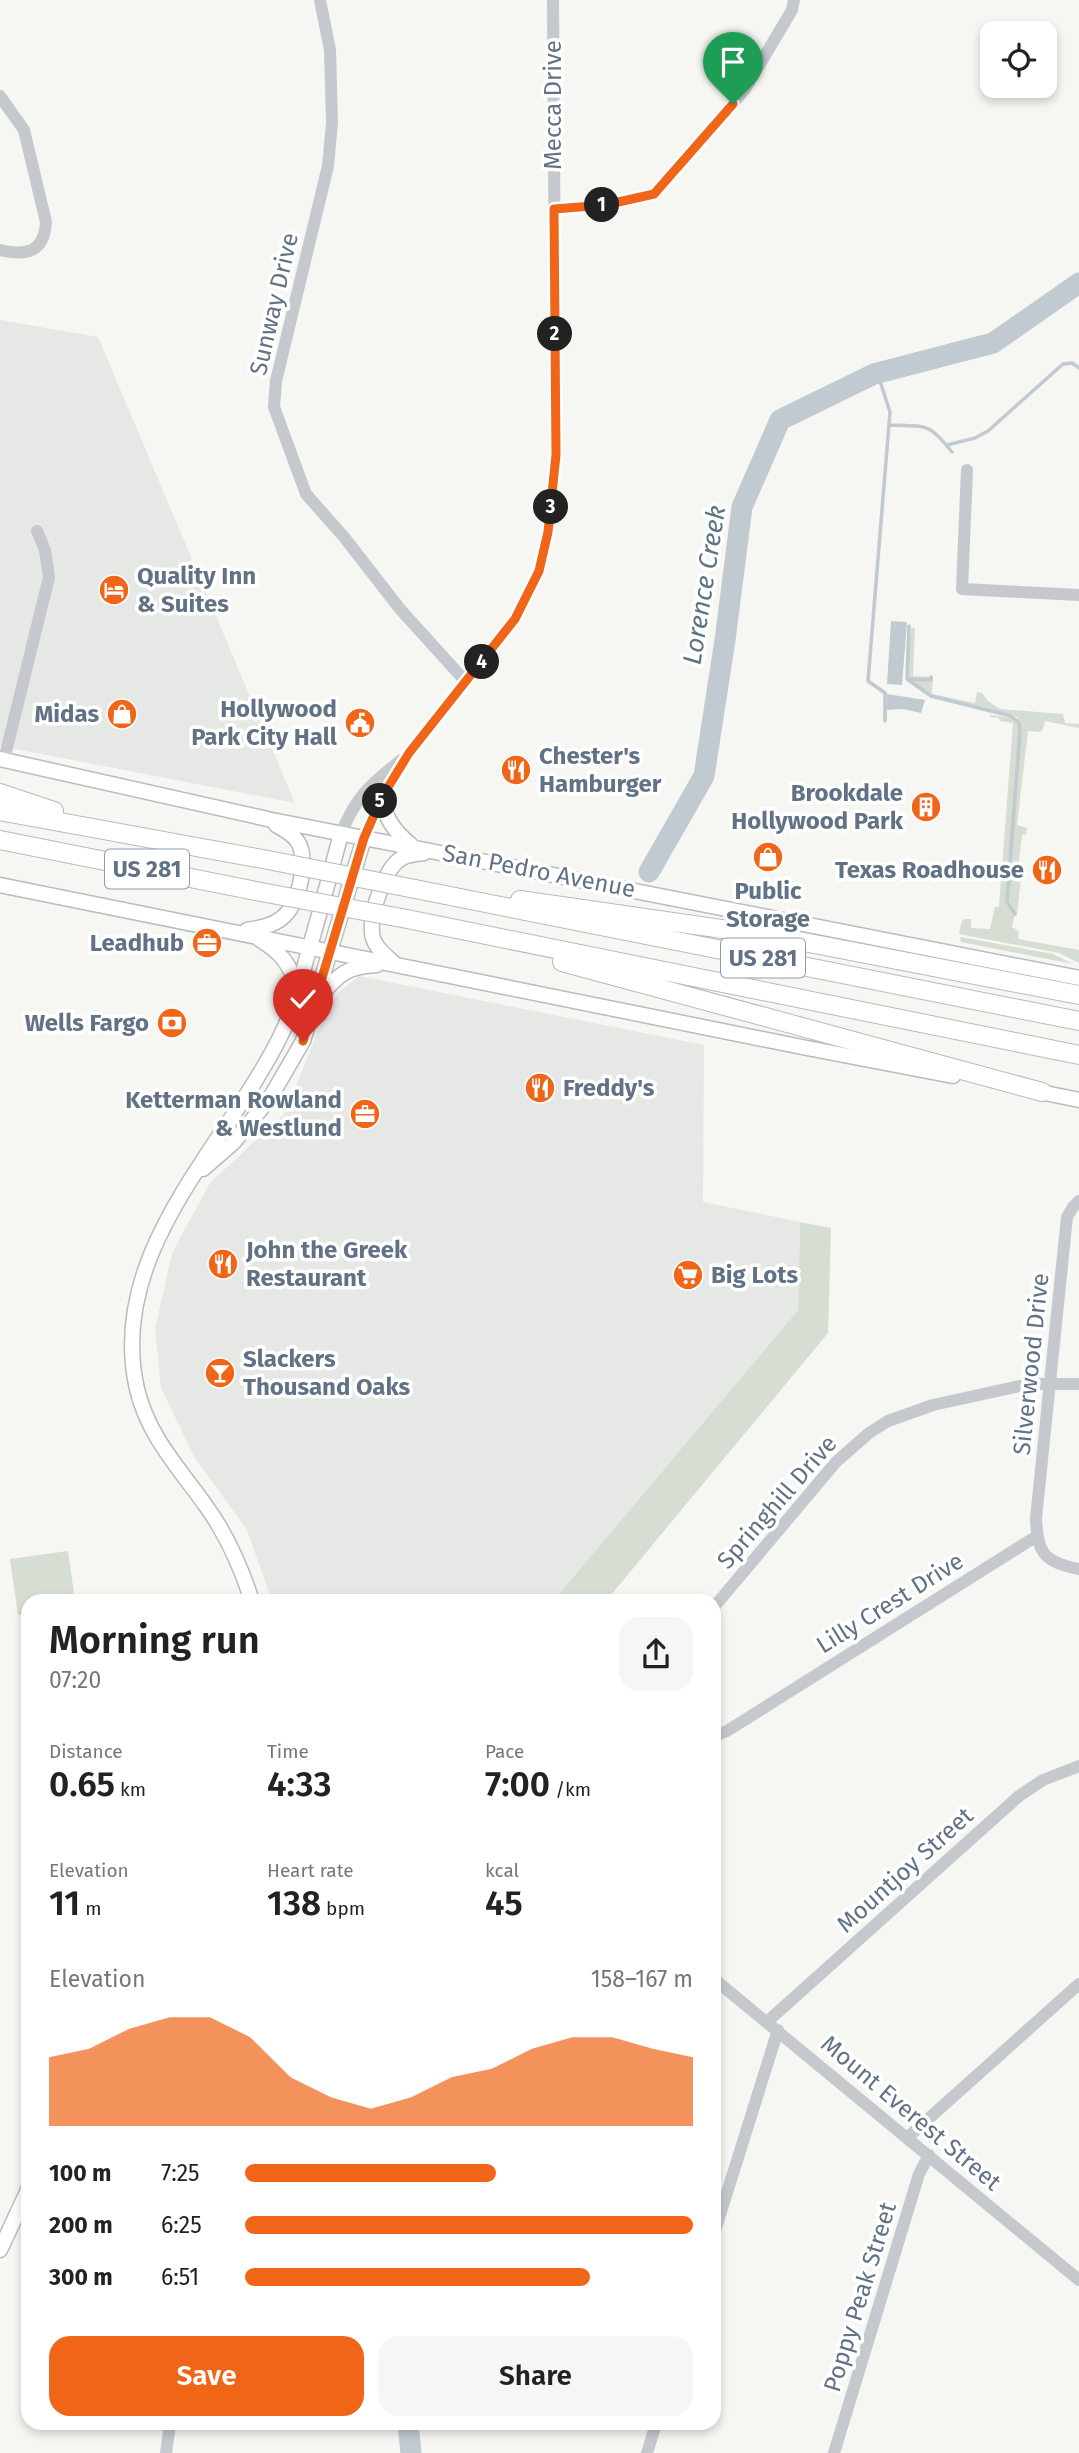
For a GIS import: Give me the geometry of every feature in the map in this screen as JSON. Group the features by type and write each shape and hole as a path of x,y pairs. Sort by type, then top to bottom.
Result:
{"highway":[{"path":"0,793 111,830"},
{"name":"US 281","path":"0,810 447,895 1079,1021"},
{"name":"US 281","path":"0,842 407,919 1079,1055"},
{"path":"447,895 538,901 778,937 1079,995"},
{"path":"407,919 1041,1092"}],"main road":[{"name":"San Pedro Avenue","path":"2,759 341,834 1078,977"},
{"path":"382,797 385,816 394,831 415,848"},
{"path":"245,933 284,917 292,907 301,880 302,859 299,845 286,830 259,817"},
{"path":"249,1594 236,1557 220,1528 154,1435 143,1411 133,1366 133,1320 150,1254 170,1214 237,1110 281,1035 296,996 341,834"},
{"name":"Mecca Drive","path":"195,1176 233,1143 270,1098 303,1041 364,838"},
{"path":"396,965 376,945 372,933 377,902 385,878 394,864 402,858 436,851"},
{"path":"0,885 807,1048 1079,1100"},
{"path":"245,933 277,951 289,965 296,996"},
{"path":"316,1001 337,976 352,968 396,965"},
{"path":"0,2250 21,2205"}],"street":[{"name":"Sunway Drive","path":"320,0 330,50 331,123 328,166 276,381 274,407 306,494 344,537 400,609 466,682"},
{"name":"Mecca Drive","path":"364,838 382,797 409,753 515,619 539,571 548,532 556,455 553,0"},
{"path":"554,209 605,205 654,194 745,89 792,10 794,0"},
{"path":"0,96 24,130 46,222 45,234 39,245 28,253 0,250"},
{"path":"967,470 962,589 1079,594"},
{"path":"2,759 49,577 45,550 37,531"},
{"name":"Mecca Drive","path":"341,834 350,812 366,789 409,753"},
{"name":"Silverwood Drive","path":"1037,1536 1036,1518 1068,1217 1079,1201"},
{"name":"Springhill Drive","path":"721,1599 836,1462 869,1433 888,1421 933,1405 1009,1387 1050,1383 1079,1384"},
{"path":"1037,1536 1044,1556 1060,1565 1079,1569"},
{"name":"Lilly Crest Drive","path":"721,1733 1037,1536"},
{"name":"Mountjoy Street","path":"773,2026 1019,1796 1042,1780 1079,1766"},
{"path":"908,2137 1079,1984"},
{"name":"Mount Everest Street","path":"721,1985 1079,2280"},
{"path":"721,2209 773,2026"},
{"name":"Poppy Peak Street","path":"834,2453 919,2174 929,2155"},
{"path":"166,2453 169,2430"},
{"path":"647,2453 654,2430"}],"shaded area":[{"path":"0,320 98,337 295,803 0,746"},
{"path":"891,621 907,622 902,685 887,684"},
{"path":"911,628 915,628 913,676 933,677 932,694 975,703 977,692 982,693 1000,709 1063,714 1065,723 1079,724 1079,728 1045,721 1040,732 1028,731 1017,825 1027,828 1026,835 1022,835 1017,878 1021,879 1017,914 1008,903 1020,723 1017,717 938,697 925,691 914,684 906,675"},
{"path":"887,694 925,700 921,713 903,709 886,710"},
{"path":"990,715 1014,718 1019,728 1006,904 1015,914 1012,927 1019,931 1018,939 1079,950 1079,963 1059,953 959,934 965,919 971,919 971,928 990,929 995,907 999,907 1013,723 1000,721"},
{"path":"960,937 1053,954 1073,964 961,942"},
{"path":"359,976 704,1045 703,1202 800,1222 798,1310 559,1594 270,1594 247,1530 195,1458 161,1388 155,1329 172,1253 210,1183 285,1113 324,1017 339,992"},
{"path":"800,1222 831,1228 828,1333 612,1594 559,1594 798,1310"},
{"path":"68,1551 74,1594 21,1594 21,1615 18,1615 10,1559"}],"waterway":[{"name":"Lorence Creek","path":"649,872 704,776 742,507 780,420 874,374 993,343 1079,283"},
{"path":"947,445 975,438 988,431 1063,364 1072,363 1079,368"},
{"path":"874,374 880,381 890,412 868,681 885,693 885,721"},
{"path":"889,425 919,426 931,430 952,452"},
{"path":"909,626 907,679 931,696 1011,716 1019,723 1007,902 1015,914"},
{"path":"908,679 931,680 931,677"},
{"name":"Lorence Creek","path":"409,2430 411,2453"}],"place":[{"name":"Quality Inn & Suites","path":"114,590"},
{"name":"Midas","path":"122,714"},
{"name":"Hollywood Park City Hall","path":"360,723"},
{"name":"Chester's Hamburger","path":"516,770"},
{"name":"Brookdale Hollywood Park","path":"926,807"},
{"name":"Public Storage","path":"768,857"},
{"name":"Texas Roadhouse","path":"1047,870"},
{"name":"Leadhub","path":"207,943"},
{"name":"Wells Fargo","path":"172,1023"},
{"name":"Freddy's","path":"540,1088"},
{"name":"Ketterman Rowland & Westlund","path":"365,1114"},
{"name":"John the Greek Restaurant","path":"223,1264"},
{"name":"Big Lots","path":"688,1275"},
{"name":"Slackers Thousand Oaks","path":"220,1373"}],"route":[{"path":"303,1041 364,838 382,797 409,753 515,619 539,571 548,532 556,455 554,209 605,205 654,194 733,104"}]}
